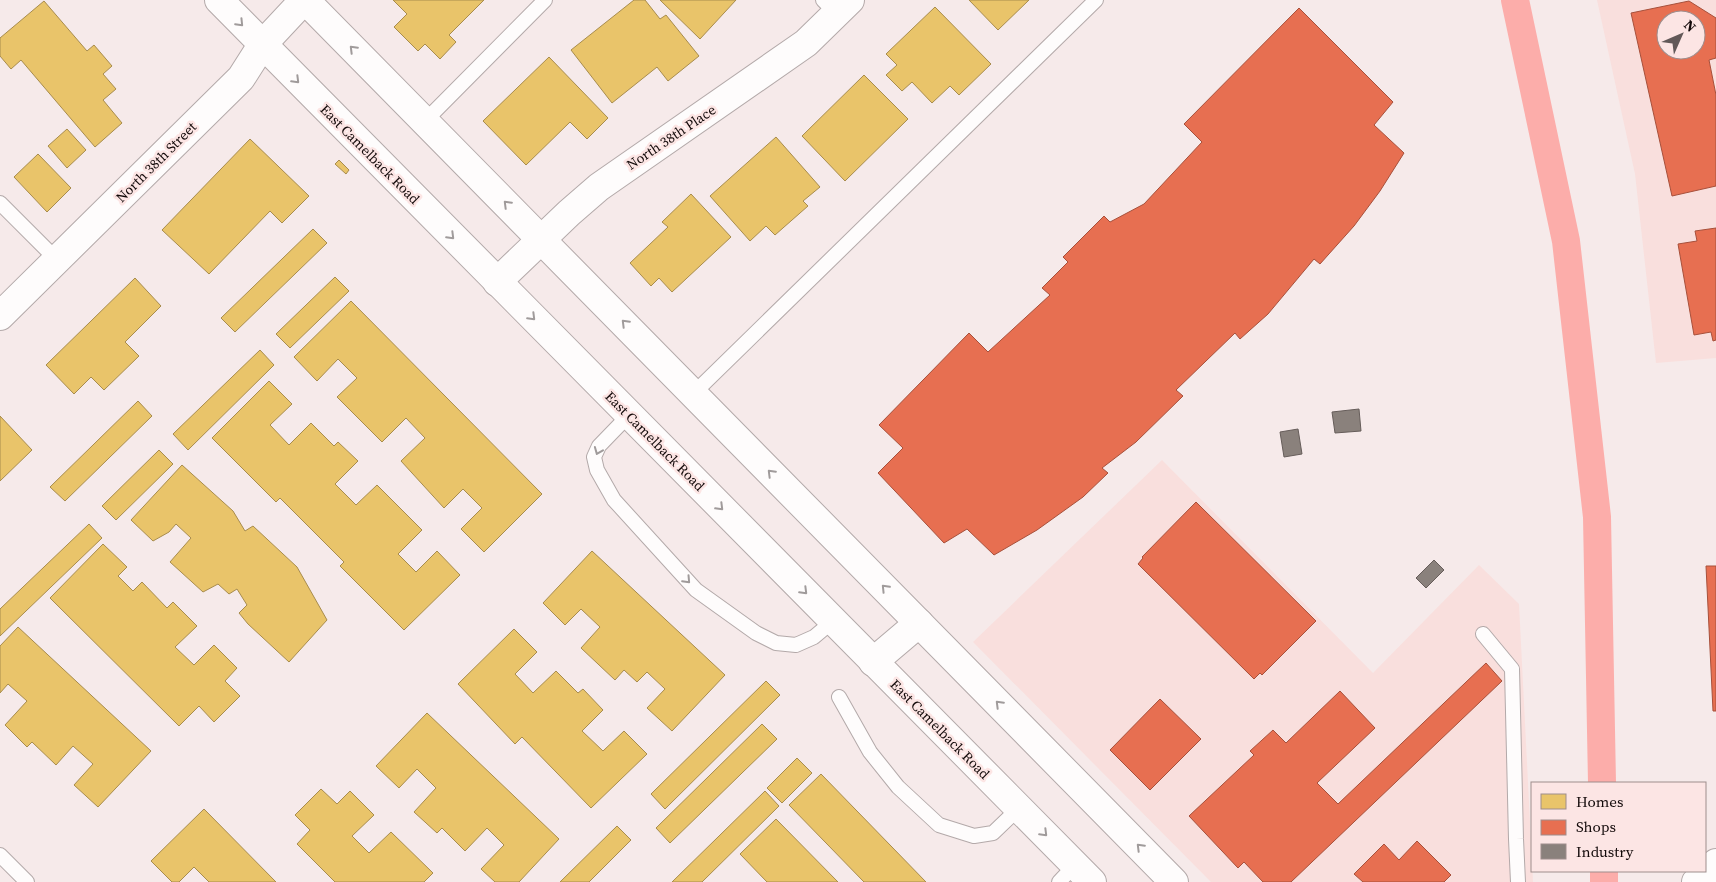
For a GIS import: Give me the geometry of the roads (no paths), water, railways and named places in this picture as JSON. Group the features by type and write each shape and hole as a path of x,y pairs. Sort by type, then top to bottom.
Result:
{"main road":[{"name":"East Camelback Road","path":"219,0 1019,808 1075,876"},
{"name":"North 38th Street","path":"0,316 241,78 262,45 304,0"},
{"path":"304,0 542,239 1174,882"},
{"name":"North 38th Place","path":"497,282 599,187 806,43 837,4"},
{"path":"873,662 919,623"},
{"path":"1696,882 1716,863"}],"lane":[{"path":"425,121 545,0"},
{"path":"693,394 1096,0"},
{"path":"0,202 57,260"},
{"path":"629,415 599,446 594,457 597,470 614,500 696,590 756,633 776,643 796,645 814,637 834,622"},
{"path":"1483,634 1512,669 1518,882"},
{"path":"839,697 870,752 898,787 939,825 974,836 993,833 1019,808"},
{"path":"0,855 26,882"}],"waterway":[{"path":"1515,0 1566,241 1597,517 1602,782"},
{"path":"1604,872 1604,882"}]}
